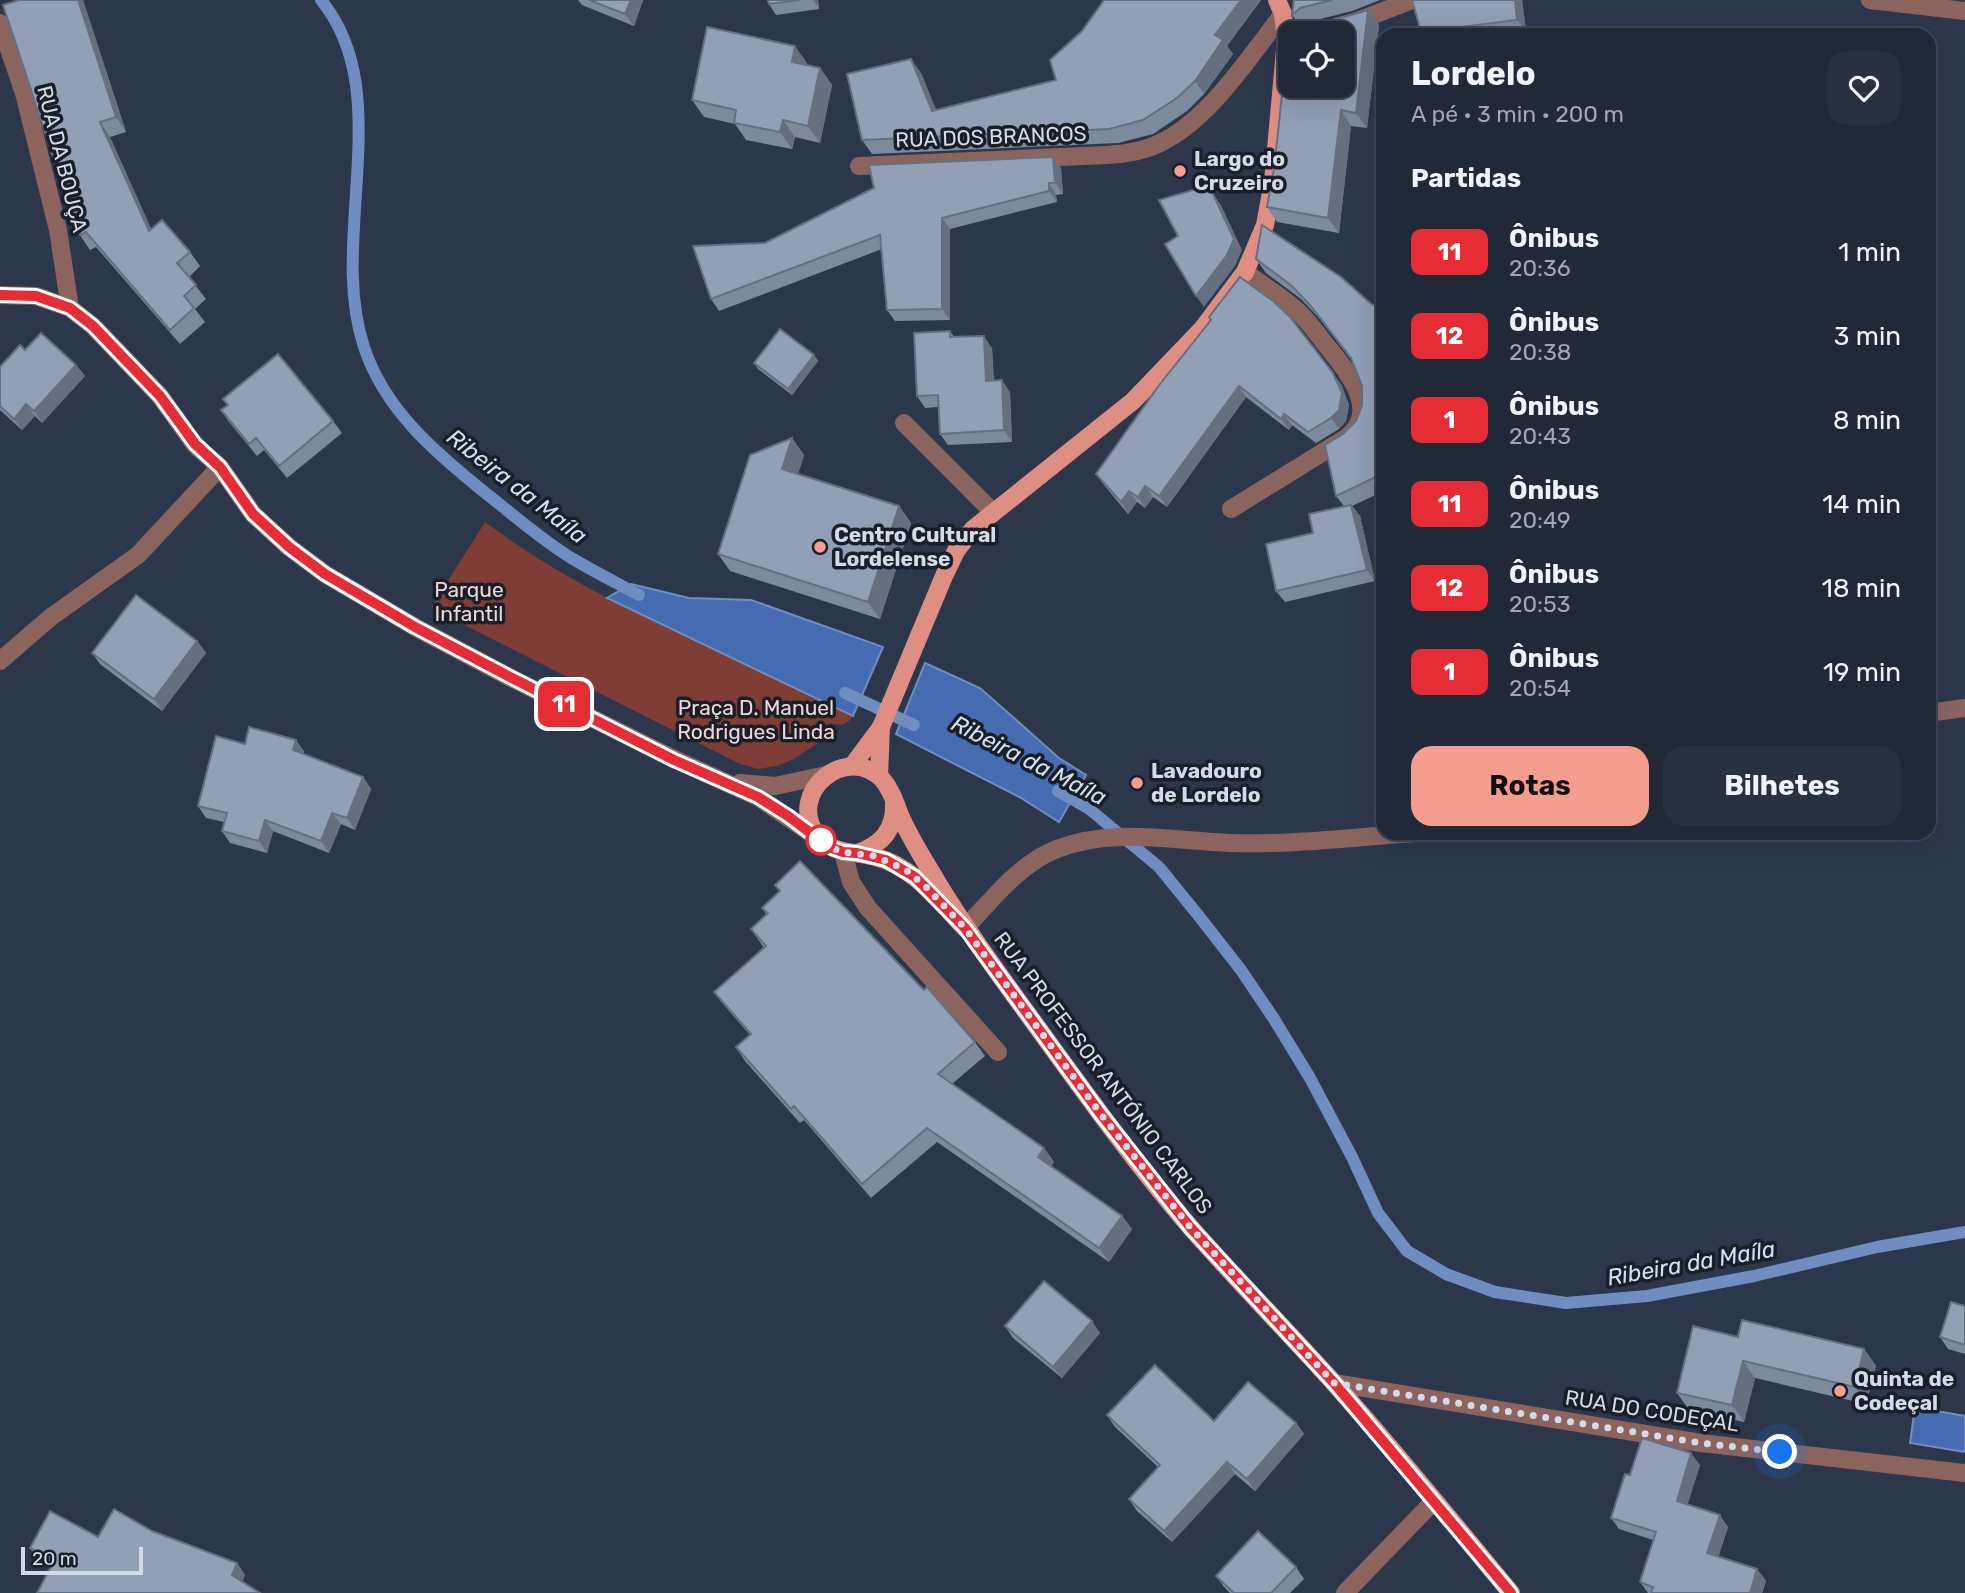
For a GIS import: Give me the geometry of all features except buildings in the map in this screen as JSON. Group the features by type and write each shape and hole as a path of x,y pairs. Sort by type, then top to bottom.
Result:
{"main road":[{"path":"852,766 881,727 956,551 973,529 1133,401 1203,328 1245,272 1265,225 1273,182 1282,98"},
{"path":"879,776 881,727"},
{"path":"852,766 867,769 879,776 888,787 914,844 965,928 906,870 886,860 829,847 818,838 811,826 808,805 815,785 839,768 852,766"},
{"path":"850,853 871,848 882,840 893,822 894,800"},
{"name":"RUA PROFESSOR ANTÓNIO CARLOS","path":"965,928 1100,1113 1190,1227 1334,1383 1511,1593"}],"street":[{"path":"1346,21 1412,0"},
{"path":"1870,0 1965,11"},
{"name":"RUA DOS BRANCOS","path":"859,166 1126,154 1158,144 1191,123 1224,88 1280,7"},
{"name":"RUA DA BOUÇA","path":"0,23 24,93 58,230 70,308"},
{"path":"1231,509 1346,438 1356,429 1361,415 1360,397 1353,380 1307,321 1245,272"},
{"path":"0,295 36,296 70,308 93,326 160,396 195,444 220,467 253,514 289,547 325,574 415,627 512,678 674,760 716,777 773,806 818,838"},
{"path":"904,423 992,512"},
{"path":"0,661 36,629 138,555 220,467"},
{"path":"1936,712 1965,709"},
{"path":"716,777 738,783 775,786 826,775"},
{"path":"965,928 1032,863 1055,849 1071,844 1130,837 1230,843 1376,836"},
{"path":"850,853 851,882 868,908 998,1052"},
{"name":"RUA DO CODEÇAL","path":"1334,1383 1701,1443 1965,1473"},
{"path":"1345,1593 1434,1501"}],"green space":[{"name":"Praça D. Manuel Rodrigues Linda","path":"485,522 528,552 618,604 853,716 843,724 830,723 822,740 794,759 777,766 758,769 738,763 431,608"}],"water":[{"path":"631,584 689,598 751,600 883,647 853,716 607,598"},
{"path":"925,663 980,688 1059,758 1086,775 1059,822 1021,798 896,734"},
{"path":"1915,1407 1965,1416 1965,1452 1910,1443"}],"waterway":[{"name":"Ribeira da Maíla","path":"321,0 344,40 356,84 359,131 353,284 358,326 373,370 399,411 450,464 551,544 581,564 639,595"},
{"name":"Ribeira da Maíla","path":"845,693 914,725"},
{"name":"Ribeira da Maíla","path":"1058,791 1088,808 1159,867 1198,915 1241,970 1310,1078 1378,1213 1407,1251 1446,1274 1495,1292 1566,1303 1647,1296 1754,1276 1877,1247 1965,1232"}],"bus line":[{"name":"11","path":"0,295 36,296 70,308 93,326 160,396 195,444 220,467 253,514 289,547 325,574 415,627 512,678 674,760 758,797 829,847 843,852 875,856 897,865 915,877 965,928 1100,1113 1190,1227 1334,1383 1511,1593"}],"place":[{"name":"Largo do Cruzeiro","path":"1180,171"},
{"name":"Centro Cultural Lordelense","path":"820,547"},
{"name":"Lavadouro de Lordelo","path":"1137,783"},
{"name":"Quinta de Codeçal","path":"1840,1391"}],"route":[{"path":"821,840 818,838 829,847 843,852 875,856 906,870 965,928 1100,1113 1190,1227 1334,1383 1701,1443 1780,1452"}],"park label":[{"name":"Parque Infantil","path":"469,602"}]}
